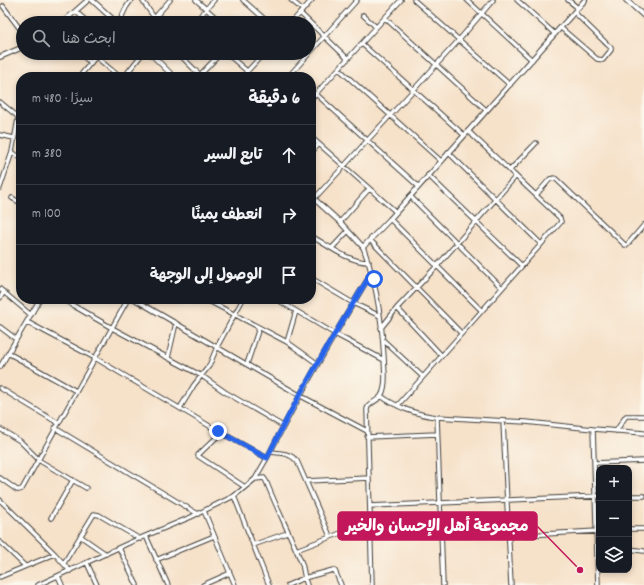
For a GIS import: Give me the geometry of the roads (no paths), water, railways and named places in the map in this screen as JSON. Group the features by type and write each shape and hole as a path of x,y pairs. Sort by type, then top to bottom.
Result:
{"street":[{"path":"71,16 88,0"},
{"path":"92,0 110,16"},
{"path":"123,16 126,6 132,0"},
{"path":"142,0 154,16"},
{"path":"157,16 170,0"},
{"path":"196,0 214,16"},
{"path":"200,16 214,0"},
{"path":"243,0 261,16"},
{"path":"291,0 305,16"},
{"path":"297,16 312,0"},
{"path":"316,45 358,0"},
{"path":"401,0 316,94 418,186"},
{"path":"414,0 510,85"},
{"path":"467,0 532,60"},
{"path":"316,195 459,40 493,0"},
{"path":"516,0 555,34"},
{"path":"568,0 578,8"},
{"path":"363,247 390,219 448,152 585,0"},
{"path":"626,0 644,16"},
{"path":"3,6 16,24"},
{"path":"76,12 81,16"},
{"path":"561,28 597,59 603,60 611,48 574,12"},
{"path":"363,15 376,27"},
{"path":"385,18 486,110"},
{"path":"316,28 348,59"},
{"path":"362,44 464,135"},
{"path":"0,58 16,50"},
{"path":"88,60 92,63"},
{"path":"84,72 94,60"},
{"path":"100,60 114,72"},
{"path":"128,72 137,60"},
{"path":"156,60 167,72"},
{"path":"184,60 195,72"},
{"path":"203,72 214,60"},
{"path":"234,60 247,72 257,60"},
{"path":"292,72 303,60"},
{"path":"339,69 441,161"},
{"path":"0,102 16,115"},
{"path":"0,188 12,152 16,128"},
{"path":"398,405 560,223 561,220 468,131"},
{"path":"0,135 14,138"},
{"path":"316,141 343,167 396,212"},
{"path":"510,170 536,143"},
{"path":"316,147 319,144"},
{"path":"12,152 16,155"},
{"path":"448,152 541,244"},
{"path":"428,175 522,266"},
{"path":"381,328 516,176"},
{"path":"536,195 550,179 555,178 625,245 627,245 644,225"},
{"path":"340,222 369,189"},
{"path":"410,196 502,288"},
{"path":"12,198 16,200"},
{"path":"316,201 340,222 363,247 372,272 380,316 385,387 381,396 368,406 367,431 372,585"},
{"path":"390,219 481,310"},
{"path":"332,248 348,231"},
{"path":"316,239 352,260 369,262"},
{"path":"370,240 461,333"},
{"path":"38,585 198,514 234,496 255,479 318,364 372,272"},
{"path":"316,281 353,303 380,316"},
{"path":"0,289 16,303"},
{"path":"0,298 4,292"},
{"path":"18,304 31,316"},
{"path":"0,367 37,304"},
{"path":"71,304 202,376 225,392 283,426"},
{"path":"0,485 2,479 17,490 21,490 125,304"},
{"path":"143,304 301,396 367,431"},
{"path":"214,304 234,316 287,342 318,364"},
{"path":"180,408 208,366 240,304"},
{"path":"284,304 335,334 384,360"},
{"path":"398,308 441,355"},
{"path":"287,342 296,311"},
{"path":"27,322 95,358 221,433 267,458"},
{"path":"168,358 176,323"},
{"path":"0,327 16,339"},
{"path":"247,364 259,328"},
{"path":"382,339 423,377"},
{"path":"8,353 76,391"},
{"path":"0,388 58,423"},
{"path":"381,396 390,402 424,415 437,417 644,433"},
{"path":"616,431 626,416 644,416"},
{"path":"437,417 443,585"},
{"path":"503,421 511,585"},
{"path":"55,428 198,514"},
{"path":"0,429 20,441 38,459 86,488"},
{"path":"593,429 596,485"},
{"path":"221,433 198,454 198,456 245,487"},
{"path":"367,437 437,434"},
{"path":"270,452 283,453 294,457 297,461 330,536"},
{"path":"594,463 644,461"},
{"path":"255,479 262,478 266,481 302,565 304,578 307,585"},
{"path":"306,481 368,478"},
{"path":"51,518 73,480"},
{"path":"234,496 269,585"},
{"path":"370,506 596,496"},
{"path":"632,496 644,496"},
{"path":"0,500 70,570"},
{"path":"204,511 235,585"},
{"path":"64,563 92,517 96,514 140,539"},
{"path":"296,550 370,522"},
{"path":"508,525 527,535 596,531"},
{"path":"632,529 644,529"},
{"path":"253,545 288,532"},
{"path":"80,536 106,554"},
{"path":"146,536 168,585"},
{"path":"156,560 214,536"},
{"path":"598,537 598,585"},
{"path":"0,542 25,566"},
{"path":"119,548 137,585"},
{"path":"632,549 644,551"},
{"path":"0,577 55,554"},
{"path":"87,563 97,585"},
{"path":"288,585 304,578 333,570 335,571 341,585"},
{"path":"203,585 230,573"},
{"path":"58,576 62,585"}],"place":[{"name":"مجموعة أهل الإحسان والخير","path":"580,570"}]}
